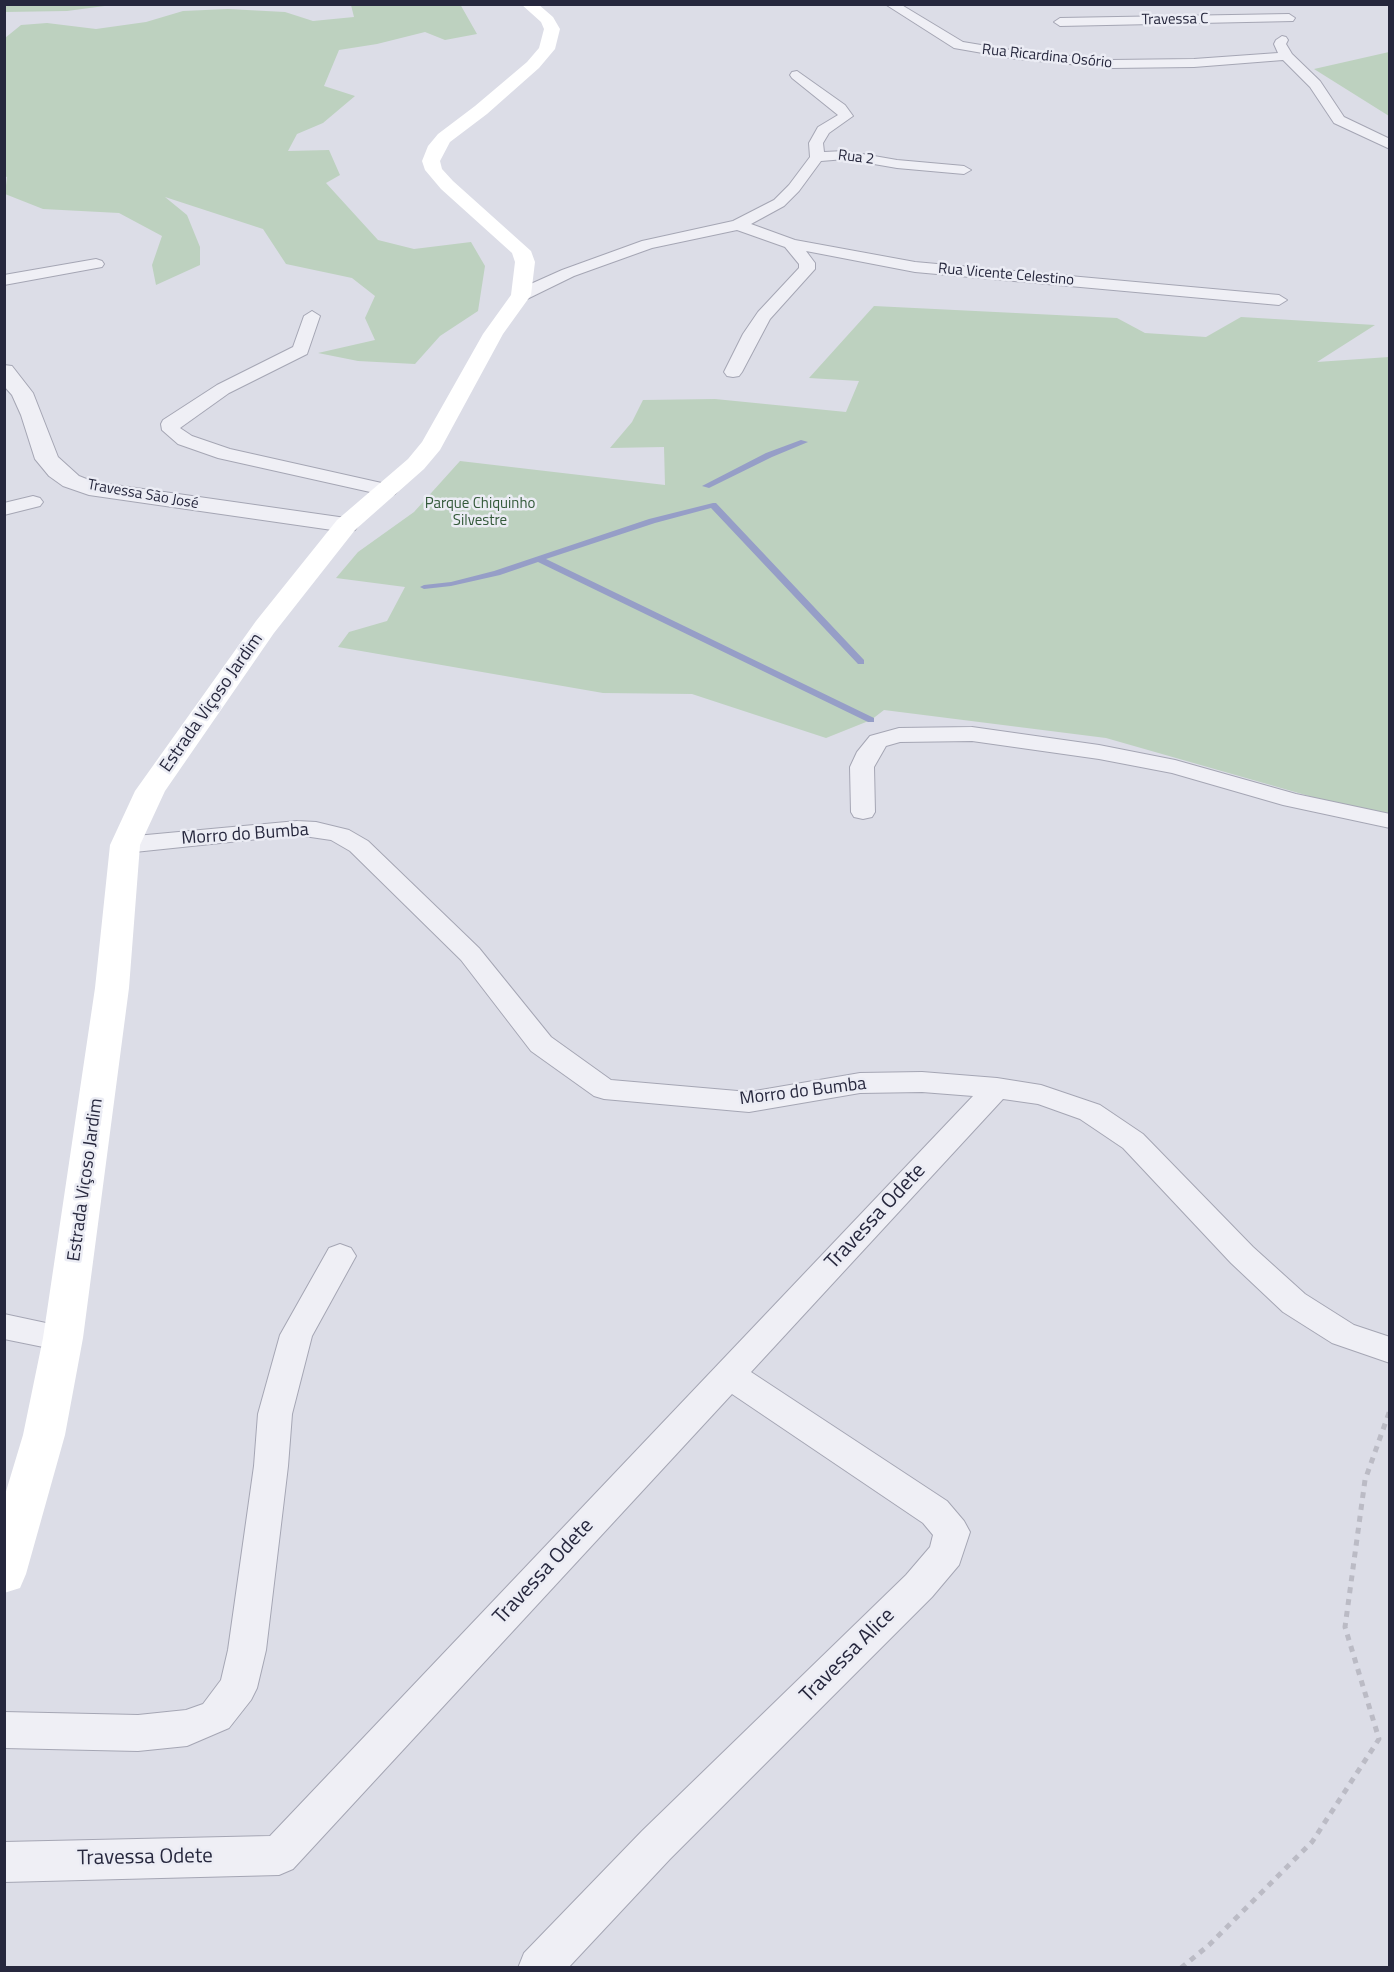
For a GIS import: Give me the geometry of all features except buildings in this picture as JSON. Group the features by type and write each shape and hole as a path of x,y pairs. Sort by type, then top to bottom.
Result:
{"main road":[{"name":"Estrada Viçoso Jardim","path":"4,1574 44,1435 63,1338 93,1138 112,988 125,845 150,791 265,627 346,525 388,490 432,446 493,334 521,295 525,262 520,251 447,185 434,170 431,161 437,146 444,138 481,110 547,49 552,29 548,20 528,4"}],"street":[{"name":"Rua Ricardina Osório","path":"891,4 959,45 1017,56 1111,64 1194,63 1286,56"},
{"path":"1288,11 1281,44 1286,56 1315,84 1340,120 1389,146"},
{"name":"Travessa C","path":"1060,22 1288,11"},
{"path":"797,75 840,108 846,116 823,130 816,143 817,157"},
{"name":"Rua 2","path":"521,295 568,273 648,244 738,225 779,203 794,188 817,157 845,155 897,164 964,170"},
{"name":"Rua Vicente Celestino","path":"738,225 791,244 915,267 1279,300"},
{"path":"733,372 764,316 807,269 807,263 791,244"},
{"path":"4,280 96,264"},
{"path":"312,316 301,350 223,389 170,424 171,430 185,440 225,454 388,490"},
{"name":"Travessa São José","path":"4,372 22,393 47,459 57,471 71,481 89,488 346,525"},
{"path":"4,509 33,502"},
{"path":"863,812 862,767 868,752 878,741 899,735 972,734 1099,752 1175,767 1292,800 1389,821"},
{"name":"Morro do Bumba","path":"125,845 297,828 316,829 340,835 359,846 470,954 541,1044 604,1089 749,1102 796,1092 860,1083 922,1082 997,1088 1041,1095 1090,1112 1132,1141 1242,1255 1294,1303 1343,1334 1389,1350"},
{"name":"Travessa Odete","path":"4,1862 279,1855 997,1088"},
{"path":"4,1730 138,1733 187,1728 216,1716 238,1688 247,1650 270,1478 275,1414 296,1335 340,1256"},
{"path":"4,1326 63,1338"},
{"name":"Travessa Alice","path":"539,1968 672,1830 918,1586 946,1554 952,1532 935,1512 728,1374"}],"path":[{"path":"1181,1968 1209,1944 1312,1842 1379,1739 1345,1627 1365,1480 1389,1410"}],"green space":[{"path":"5,4 112,5 67,11 5,12"},
{"path":"460,4 477,34 445,40 425,32 377,44 339,50 324,86 355,96 323,123 297,134 288,151 329,150 340,175 326,183 378,240 414,249 471,242 485,266 478,311 440,336 415,364 358,361 318,353 375,340 365,318 375,296 352,278 286,264 263,229 165,197 187,215 200,247 200,265 156,285 152,265 162,236 119,213 43,209 5,194 7,177 4,176 5,38 21,25 47,23 96,29 146,22 183,11 228,9 285,12 313,21 354,17 351,5"},
{"path":"1389,52 1389,116 1314,69"},
{"name":"Parque Chiquinho Silvestre","path":"874,306 1117,318 1145,333 1206,337 1241,317 1375,325 1317,362 1389,357 1389,816 1379,816 1106,738 884,710 871,720 826,738 692,694 603,693 338,647 349,632 387,621 405,587 336,578 358,552 414,512 460,461 665,485 664,447 610,448 632,422 643,400 715,399 846,412 859,381 809,378"}],"waterway":[{"path":"706,486 769,455 804,442"},
{"path":"424,587 451,584 497,573 652,521 713,505 861,662"},
{"path":"541,560 871,720"}]}
